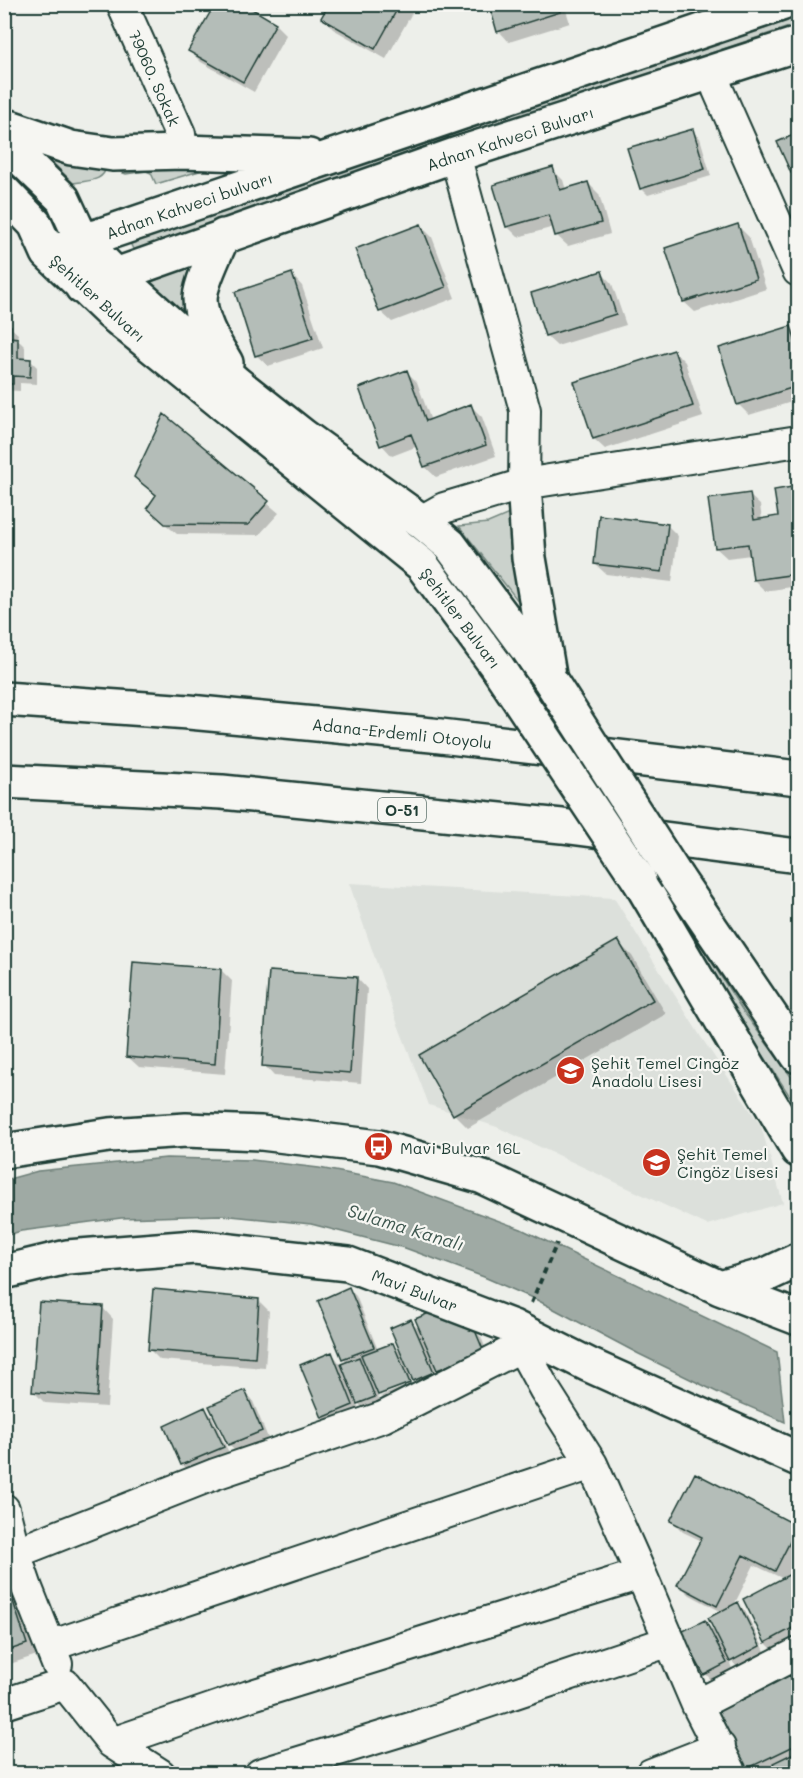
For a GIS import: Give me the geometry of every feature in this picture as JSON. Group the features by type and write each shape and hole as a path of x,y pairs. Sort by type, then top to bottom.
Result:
{"main road":[{"path":"4,125 70,148 113,154 182,152 329,156 761,8"},
{"name":"Adnan Kahveci Bulvarı","path":"222,236 454,155 798,44"},
{"name":"Şehitler Bulvarı","path":"4,142 63,199 83,242 117,276 236,383 303,436 421,521 450,545 550,680 677,878 798,1056"},
{"name":"Adnan Kahveci bulvarı","path":"48,253 329,156"},
{"name":"Şehitler Bulvarı","path":"4,192 35,224 48,253 111,313 422,565 498,668 639,880 798,1150"},
{"path":"82,287 222,236"},
{"path":"222,236 200,298 208,330 236,383"},
{"path":"525,484 530,558 550,680"},
{"name":"Adana-Erdemli Otoyolu","path":"4,699 189,712 432,735 798,778"},
{"name":"O-51","path":"4,781 234,793 562,826 798,856"},
{"path":"4,1151 109,1135 186,1130 261,1133 379,1147 483,1177 793,1322"},
{"name":"Mavi Bulvar","path":"4,1272 67,1257 195,1247 348,1264 528,1332 589,1365 790,1448"},
{"path":"720,1288 766,1275 798,1260"}],"street":[{"name":"79060. Sokak","path":"123,4 180,134 182,152"},
{"path":"712,72 798,271"},
{"path":"454,155 525,410 525,484"},
{"path":"421,521 444,508 525,484 798,441"},
{"path":"15,1553 215,1474 383,1417 528,1332 545,1390 592,1464 697,1705 726,1760 651,1773"},
{"path":"50,1646 592,1464"},
{"path":"4,1509 15,1553 65,1684 112,1743 160,1773"},
{"path":"112,1743 249,1696 641,1574"},
{"path":"260,1773 417,1726 670,1641"},
{"path":"697,1705 798,1653"},
{"path":"4,1704 65,1684"}],"path":[{"path":"528,1332 560,1236"}],"shaded area":[{"path":"798,17 798,24 134,251 129,241"},
{"path":"44,154 107,165 99,178 73,183"},
{"path":"226,163 156,184 151,173 146,171 126,174 120,172 119,165"},
{"path":"199,263 197,331 143,285"},
{"path":"142,326 421,539 456,576 533,683 743,1011 798,1086 798,1109 524,683"},
{"path":"516,511 530,616 459,526 488,523"},
{"name":"Şehit Temel Cingöz Anadolu Lisesi","path":"349,883 614,898 701,1037 761,1126 783,1203 707,1225 497,1127 429,1105 397,1022"}],"water":[{"name":"Sulama Kanalı","path":"166,1158 252,1160 319,1168 393,1182 521,1229 777,1352 785,1422 727,1397 537,1300 484,1277 405,1248 311,1224 221,1215 121,1218 21,1231 5,1236 5,1180 38,1171"}],"building":[{"path":"215,4 244,4 276,23 243,82 188,51"},
{"path":"329,4 400,4 375,49 321,18"},
{"path":"489,4 558,4 560,12 497,32"},
{"path":"693,129 705,169 640,189 627,148"},
{"path":"798,133 798,170 791,173 777,142"},
{"path":"553,167 560,190 588,182 601,223 555,236 549,215 506,227 493,185"},
{"path":"421,224 446,287 379,312 355,249"},
{"path":"738,224 756,279 683,302 665,248"},
{"path":"602,271 616,314 545,336 531,293"},
{"path":"292,273 313,338 255,356 235,292"},
{"path":"4,326 11,326 10,337 18,338 18,358 31,359 30,377 13,376 13,384 4,384"},
{"path":"791,326 798,350 798,386 737,405 719,348"},
{"path":"674,350 693,406 593,439 574,382"},
{"path":"407,370 426,421 471,404 486,445 424,467 411,434 380,446 359,388"},
{"path":"164,414 269,501 248,525 165,524 147,508 156,495 134,477"},
{"path":"798,486 798,541 792,542 796,574 753,580 748,544 715,548 708,499 750,493 754,520 778,516 774,490"},
{"path":"599,515 668,524 662,572 594,564"},
{"path":"618,940 653,1000 453,1115 419,1055"},
{"path":"133,962 221,969 215,1064 126,1057"},
{"path":"269,971 357,977 350,1073 262,1066"},
{"path":"349,1287 374,1347 342,1359 318,1301"},
{"path":"153,1289 259,1299 255,1358 148,1350"},
{"path":"39,1302 103,1306 97,1397 32,1392"},
{"path":"434,1311 474,1328 484,1352 437,1370 415,1319"},
{"path":"411,1319 434,1372 413,1381 390,1328"},
{"path":"393,1343 410,1383 378,1395 361,1355"},
{"path":"332,1352 353,1405 322,1418 300,1365"},
{"path":"359,1357 375,1397 357,1404 341,1364"},
{"path":"245,1390 262,1431 228,1445 209,1406"},
{"path":"205,1407 224,1447 181,1465 164,1426"},
{"path":"695,1473 798,1526 775,1571 743,1555 717,1606 677,1585 702,1537 670,1521"},
{"path":"798,1570 798,1625 765,1643 743,1599"},
{"path":"9,1589 27,1644 4,1652 4,1591"},
{"path":"738,1602 760,1646 730,1662 708,1618"},
{"path":"705,1620 727,1663 704,1675 681,1632"},
{"path":"790,1675 798,1695 798,1744 744,1770 716,1709"},
{"path":"798,1751 798,1774 778,1774 773,1763"}],"place":[{"name":"Şehit Temel Cingöz Anadolu Lisesi","path":"570,1071"},
{"name":"Mavi Bulvar 16L","path":"379,1147"},
{"name":"Şehit Temel Cingöz Lisesi","path":"656,1162"}]}
